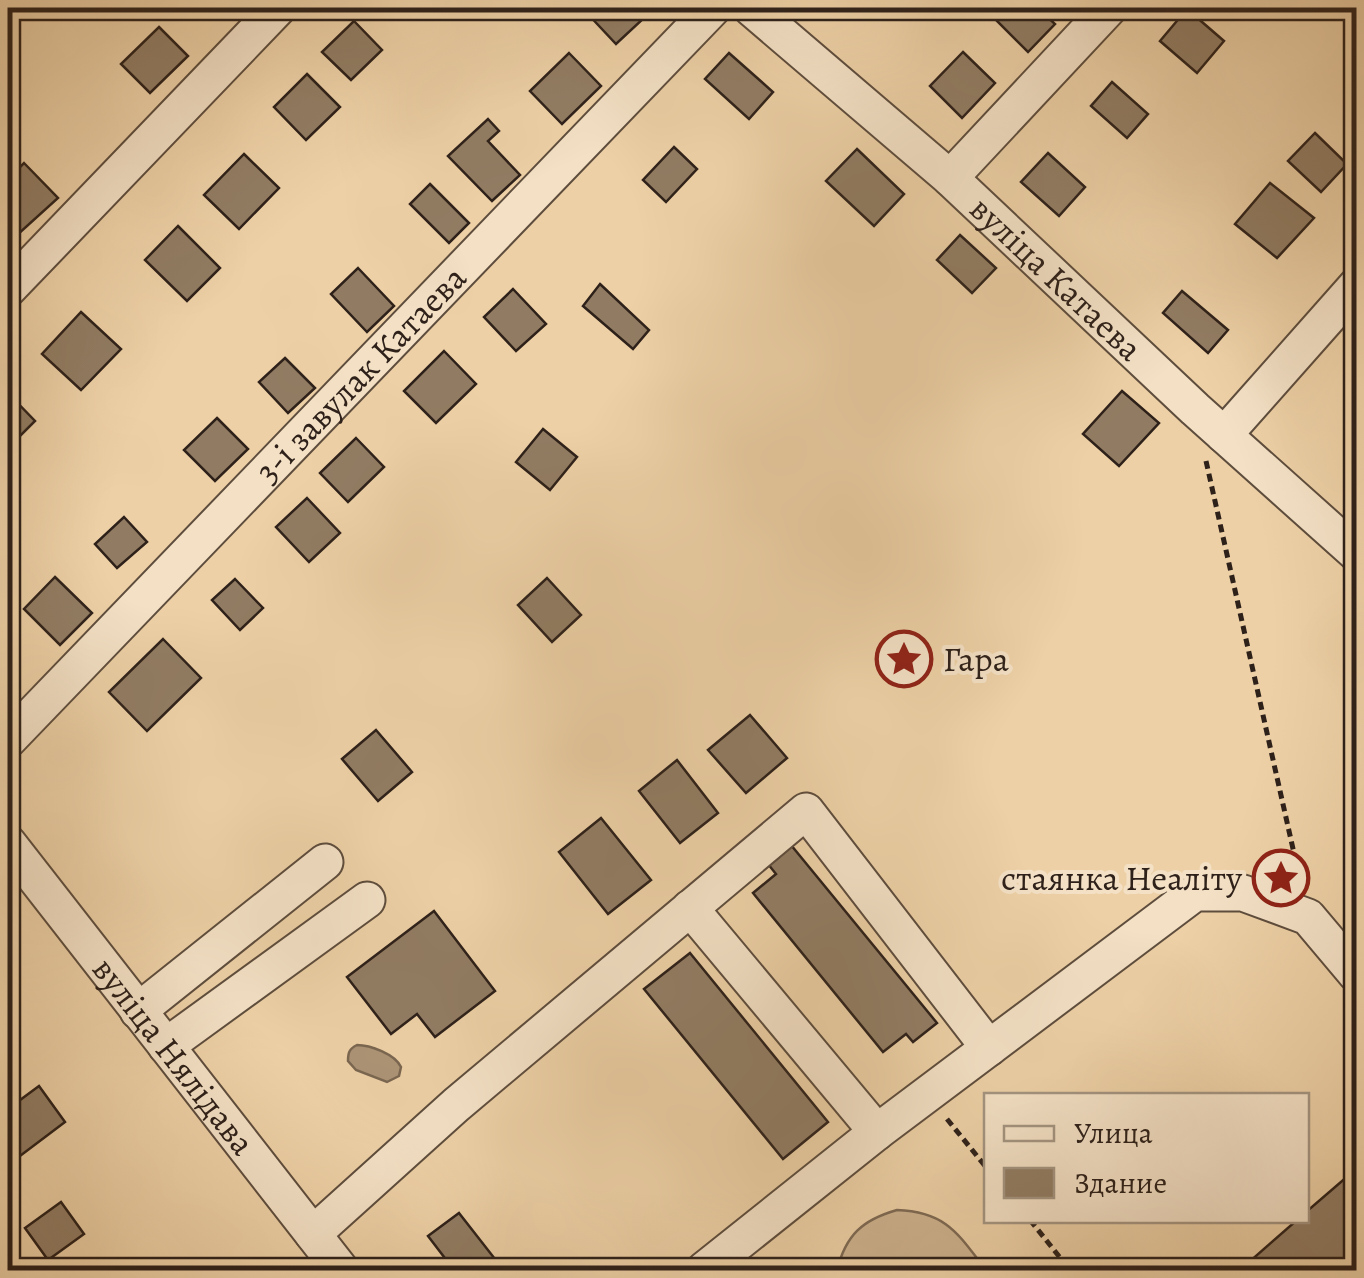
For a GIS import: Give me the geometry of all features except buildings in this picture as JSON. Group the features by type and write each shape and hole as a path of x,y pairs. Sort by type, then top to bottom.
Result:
{"street":[{"path":"8,290 278,8"},
{"name":"3-і завулак Катаева","path":"8,740 713,8"},
{"name":"вуліца Катаева","path":"752,8 950,178 1195,409 1356,553"},
{"path":"950,178 1109,8"},
{"path":"1224,435 1356,286"},
{"path":"313,1234 456,1105 806,811 989,1048"},
{"name":"вуліца Нялідава","path":"8,843 341,1270"},
{"path":"138,1011 325,862"},
{"path":"704,1270 877,1132 1195,893 1243,893 1308,917 1356,974"},
{"path":"166,1046 367,900"},
{"path":"690,908 877,1132"}],"path":[{"path":"1195,409 1308,917"},
{"path":"928,1095 984,1165"},
{"path":"1032,1223 1070,1270"}],"shaded area":[{"path":"357,1045 388,1054 401,1067 399,1076 387,1082 356,1070 348,1058"},
{"path":"897,1210 940,1220 959,1236 986,1270 837,1270 845,1247 857,1231"}],"place":[{"name":"Гара","path":"904,659"},
{"name":"стаянка Неаліту","path":"1281,878"}]}
